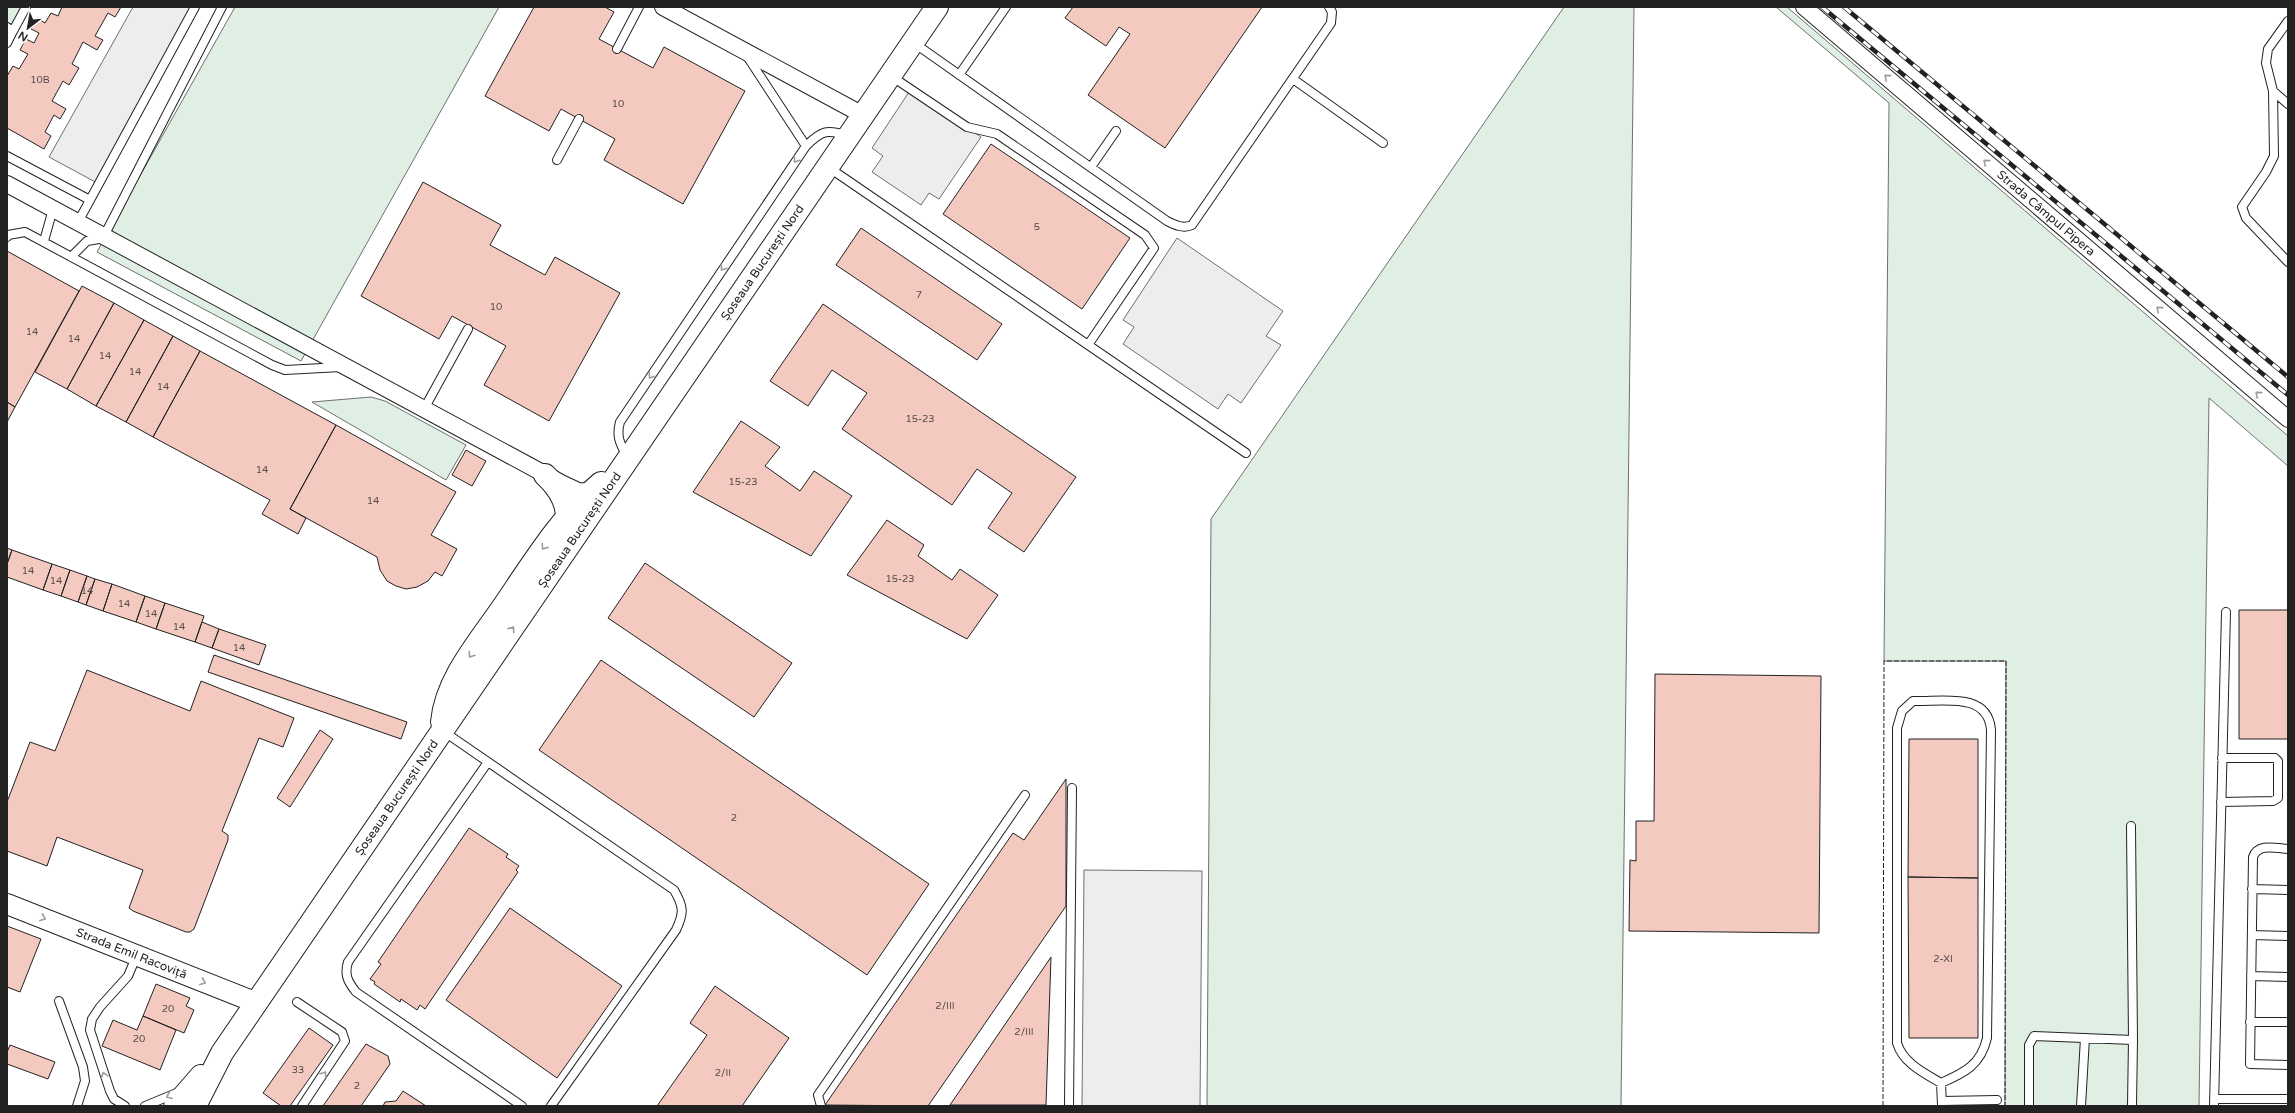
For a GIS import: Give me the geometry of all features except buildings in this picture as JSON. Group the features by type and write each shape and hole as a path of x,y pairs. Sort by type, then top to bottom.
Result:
{"main road":[{"name":"Șoseaua București Nord","path":"175,1106 194,1096 558,562 600,489 629,459 937,7"},
{"path":"545,475 561,494 568,516 565,545 558,562"},
{"path":"443,731 443,712 446,701 462,669 546,544 568,516 600,489"}],"street":[{"path":"663,7 863,115"},
{"name":"Strada Câmpul Pipera","path":"1804,7 2288,419"},
{"path":"7,184 572,489 600,489"},
{"name":"Strada Emil Racoviță","path":"7,904 257,1003"}],"lane":[{"path":"7,43 10,29 26,7"},
{"path":"78,222 195,7"},
{"path":"72,257 87,241 99,239 104,236 222,7"},
{"path":"617,49 640,7"},
{"path":"959,75 1006,7"},
{"path":"913,42 1167,221 1181,227 1188,227 1192,225 1331,23 1332,12 1329,7"},
{"path":"2288,21 2268,49 2266,63 2273,92 2274,156 2266,172 2242,207 2246,218 2288,262"},
{"path":"744,51 806,146"},
{"path":"891,75 967,127 997,134 1144,235 1154,248 1088,345"},
{"path":"1293,79 1383,143"},
{"path":"2273,92 2288,104"},
{"path":"557,160 579,119"},
{"path":"629,459 620,445 617,433 620,422 806,146 817,135 826,131 850,136"},
{"path":"1091,167 1116,131"},
{"path":"7,156 90,200"},
{"path":"828,167 1246,453"},
{"path":"44,241 54,209"},
{"path":"7,237 8,235 25,232 44,241 272,365 285,370 346,367"},
{"path":"424,409 468,328"},
{"path":"2226,612 2214,1102 2288,1098"},
{"path":"1913,701 1970,702 1979,706 1986,714 1990,721 1991,730 1988,1038 1983,1053 1967,1072 1941,1082 1912,1065 1902,1054 1897,1043 1897,728 1902,710 1913,701"},
{"path":"443,731 674,890 681,902 681,919 676,930 551,1106"},
{"path":"2221,802 2273,801 2278,798 2278,761 2275,758 2222,758"},
{"path":"488,762 348,962 345,972 348,983 356,992 522,1106"},
{"path":"1069,1106 1072,788"},
{"path":"821,1106 818,1095 1025,795"},
{"path":"2131,826 2133,1040 2132,1106"},
{"path":"2288,848 2262,848 2255,851 2253,858 2250,1022 2250,1064 2288,1065"},
{"path":"2252,889 2288,890"},
{"path":"2252,935 2288,936"},
{"path":"125,1106 114,1099 110,1091 90,1030 95,1013 128,976 137,955"},
{"path":"2251,976 2288,977"},
{"path":"59,1001 83,1068 85,1081 77,1106"},
{"path":"297,1002 342,1032 345,1041 302,1106"},
{"path":"2250,1022 2288,1022"},
{"path":"2029,1106 2029,1045 2034,1036 2133,1040"},
{"path":"2081,1106 2085,1038"},
{"path":"1941,1082 1942,1104 1997,1100"},
{"path":"145,1106 194,1096"}],"green space":[{"path":"7,7 22,7 12,25 7,22"},
{"path":"235,7 499,7 301,361 97,252"},
{"path":"1564,7 1634,7 1621,1106 1207,1106 1211,519"},
{"path":"1776,7 1787,7 2288,436 2288,466 2209,398 2199,1106 2005,1106 2006,661 1884,661 1889,103"},
{"path":"371,397 385,401 466,445 446,480 312,402"}],"shaded area":[{"path":"133,7 195,7 99,184 49,157"},
{"path":"911,89 981,137 939,199 929,193 921,205 872,172 883,156 872,148"},
{"path":"1177,238 1283,311 1266,336 1281,345 1241,403 1228,394 1218,409 1123,344 1134,327 1123,320"},
{"path":"1084,870 1202,871 1200,1106 1082,1106"}],"railway":[{"path":"1822,7 2288,395"},
{"path":"1844,7 2288,377"}],"fence":[{"path":"1883,1106 1884,661 2006,661 2005,1106"}]}
